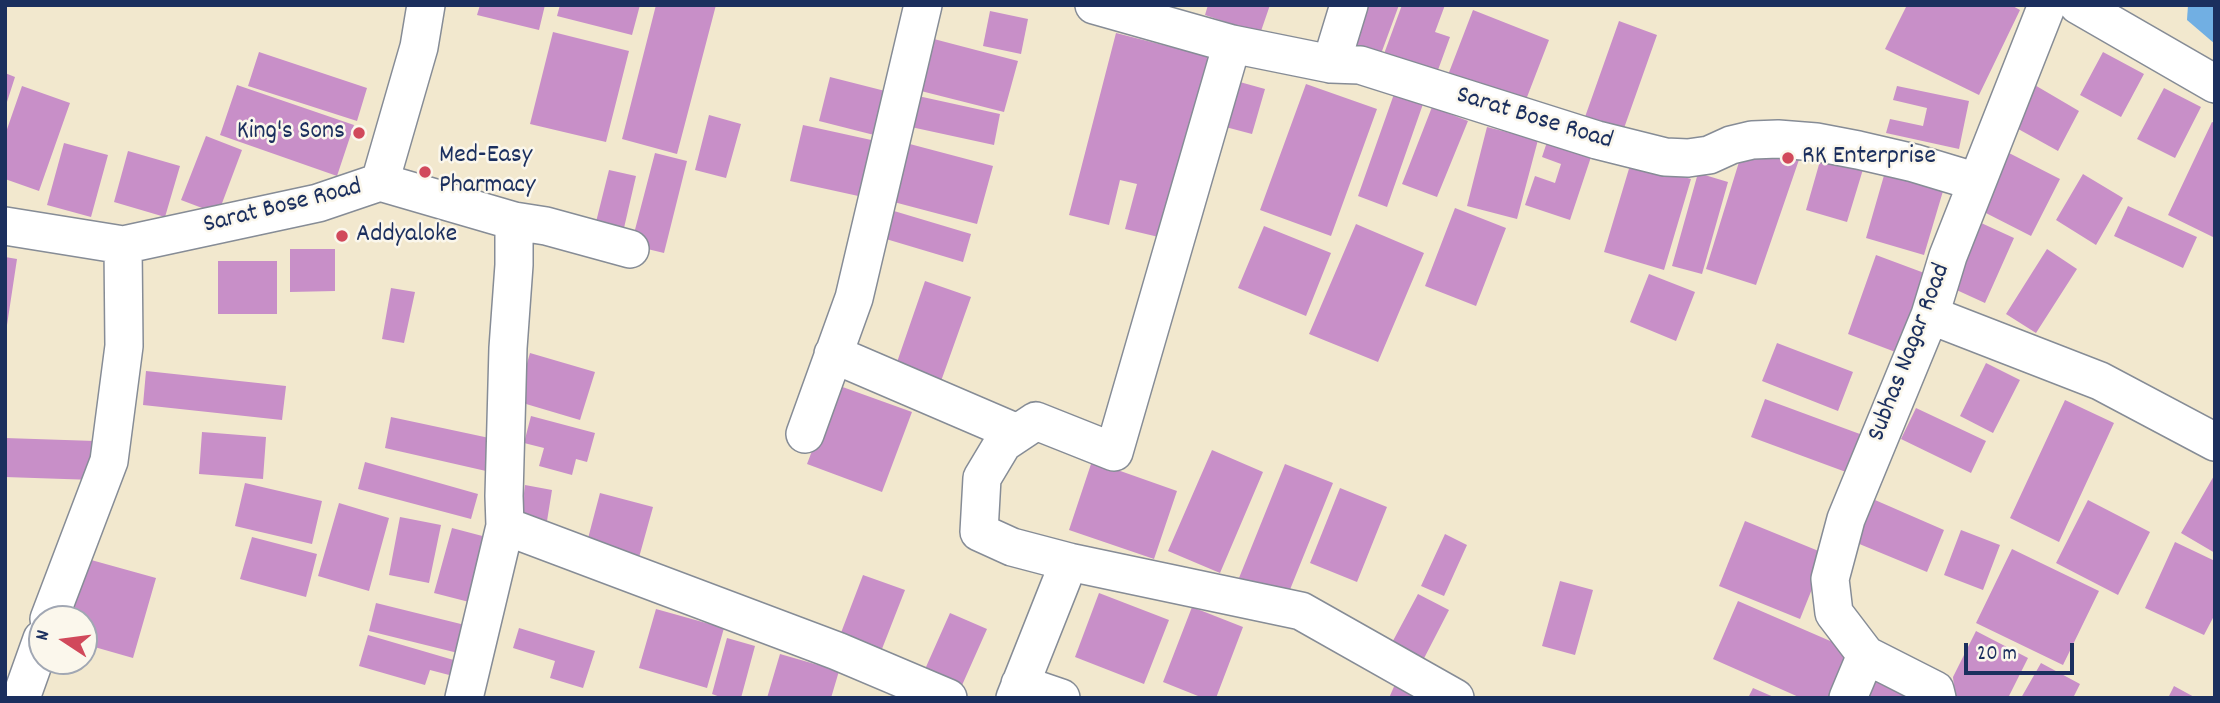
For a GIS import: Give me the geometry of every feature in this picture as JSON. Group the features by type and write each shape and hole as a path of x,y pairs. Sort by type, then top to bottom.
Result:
{"street":[{"name":"Sarat Bose Road","path":"5,226 123,245 318,203 380,182 419,47 426,5"},
{"path":"805,434 854,298 923,5"},
{"name":"Sarat Bose Road","path":"1094,5 1232,44 1331,64 1360,65 1559,129 1665,157 1709,155 1731,145 1752,140 1816,142 1914,163 1977,182"},
{"path":"1331,64 1349,5"},
{"name":"Subhas Nagar Road","path":"1866,655 1834,613 1830,579 1846,519 1930,315 1948,256 2047,5"},
{"path":"2078,5 2215,84"},
{"path":"1232,44 1114,452 1036,421 1003,443 982,478 979,532 1012,547 1069,562 1301,611 1455,698"},
{"path":"380,182 514,221 547,226 630,249"},
{"path":"464,698 505,526 514,221"},
{"path":"54,605 109,461 124,346 123,245"},
{"path":"1930,315 2100,381 2215,442"},
{"path":"833,354 1017,433"},
{"path":"505,526 837,652 948,698"},
{"path":"1061,698 1018,691 1069,562"},
{"path":"1848,698 1866,655 1935,690 1937,698"},
{"path":"21,698 29,675"}],"water":[{"path":"2188,5 2215,5 2215,44 2187,20"}],"building":[{"path":"480,5 545,5 539,30 477,15"},
{"path":"560,5 640,5 632,35 557,16"},
{"path":"656,5 716,5 677,154 622,139"},
{"path":"1208,5 1270,5 1260,34 1205,15"},
{"path":"1362,5 1399,5 1378,62 1345,50"},
{"path":"1402,5 1445,5 1435,32 1450,37 1434,81 1381,62"},
{"path":"1907,5 2011,5 2020,10 1979,95 1885,49"},
{"path":"1473,10 1549,40 1524,105 1448,75"},
{"path":"990,11 1028,19 1021,54 983,46"},
{"path":"1619,21 1657,35 1623,131 1585,117"},
{"path":"553,32 629,51 606,142 530,124"},
{"path":"1116,33 1214,58 1167,239 1125,229 1137,184 1120,180 1109,225 1069,215"},
{"path":"930,38 1018,61 1004,112 917,90"},
{"path":"259,52 367,88 357,121 248,86"},
{"path":"2103,52 2144,74 2121,117 2080,95"},
{"path":"5,73 15,77 6,105 5,105"},
{"path":"830,77 893,93 882,137 819,121"},
{"path":"1229,79 1265,89 1252,134 1218,125"},
{"path":"1306,84 1377,109 1331,236 1260,210"},
{"path":"2033,84 2079,111 2058,151 2011,125"},
{"path":"237,85 354,125 337,176 220,135"},
{"path":"22,86 70,103 39,191 5,179 5,135"},
{"path":"1897,86 1969,101 1959,149 1886,133 1890,119 1923,126 1927,108 1893,100"},
{"path":"2164,88 2201,107 2175,158 2137,139"},
{"path":"1394,94 1423,104 1387,207 1358,196"},
{"path":"918,96 1000,114 994,145 911,127"},
{"path":"1432,107 1468,121 1437,197 1402,184"},
{"path":"709,115 741,124 726,178 695,170"},
{"path":"2212,122 2215,123 2215,238 2168,215"},
{"path":"803,125 885,143 872,199 790,181"},
{"path":"1487,127 1538,140 1517,219 1467,206"},
{"path":"1550,133 1594,148 1570,220 1525,205 1535,176 1555,183 1561,164 1542,157"},
{"path":"206,136 242,150 218,214 181,200"},
{"path":"64,143 108,155 91,217 47,205"},
{"path":"906,143 993,166 977,224 890,201"},
{"path":"1803,148 1756,285 1706,269 1743,149"},
{"path":"128,151 180,166 165,217 114,202"},
{"path":"655,153 687,161 664,253 631,245"},
{"path":"2009,153 2060,179 2031,236 1980,210"},
{"path":"1822,154 1864,166 1847,222 1806,210"},
{"path":"1631,162 1691,179 1664,270 1604,252"},
{"path":"1887,165 1946,181 1924,255 1866,238"},
{"path":"609,170 636,176 621,241 593,234"},
{"path":"1698,173 1728,182 1702,274 1672,266"},
{"path":"2083,174 2123,198 2096,245 2056,220"},
{"path":"2128,206 2197,237 2183,268 2114,236"},
{"path":"1455,208 1506,228 1476,306 1425,286"},
{"path":"894,211 971,234 963,262 886,239"},
{"path":"1979,222 2014,238 1985,303 1950,287"},
{"path":"1356,224 1424,253 1378,362 1309,334"},
{"path":"1264,226 1331,253 1306,316 1238,288"},
{"path":"290,249 335,249 335,291 290,292"},
{"path":"2047,249 2077,269 2036,333 2006,314"},
{"path":"1876,255 1927,274 1898,353 1848,334"},
{"path":"5,257 17,259 7,325 5,325"},
{"path":"218,261 277,261 277,314 218,314"},
{"path":"1649,274 1695,292 1676,341 1630,322"},
{"path":"925,281 971,297 940,384 895,368"},
{"path":"391,288 415,292 404,343 382,339"},
{"path":"1777,343 1853,372 1838,411 1762,381"},
{"path":"530,353 595,372 580,420 516,401"},
{"path":"1986,363 2020,380 1993,433 1960,416"},
{"path":"146,371 286,386 282,420 143,405"},
{"path":"837,385 912,412 882,492 807,464"},
{"path":"1765,399 1868,437 1854,475 1751,437"},
{"path":"2065,400 2114,423 2059,542 2010,518"},
{"path":"1916,408 1986,441 1971,473 1901,439"},
{"path":"531,416 595,433 587,462 576,459 572,475 539,466 544,448 524,443"},
{"path":"391,417 494,439 486,471 385,448"},
{"path":"202,432 266,437 263,479 199,474"},
{"path":"5,438 95,441 94,480 5,477"},
{"path":"1212,450 1263,472 1220,573 1168,551"},
{"path":"1092,461 1177,491 1154,559 1069,530"},
{"path":"365,462 478,494 471,519 358,489"},
{"path":"1285,464 1333,483 1287,597 1239,578"},
{"path":"2215,474 2215,553 2181,533"},
{"path":"245,483 322,501 312,544 235,526"},
{"path":"525,485 552,490 547,521 521,517"},
{"path":"1340,488 1387,507 1357,582 1310,563"},
{"path":"600,493 653,507 638,561 586,546"},
{"path":"1875,500 1944,530 1927,572 1857,543"},
{"path":"2088,500 2150,532 2118,595 2056,563"},
{"path":"339,503 389,518 369,591 318,576"},
{"path":"400,517 441,525 429,583 389,575"},
{"path":"1745,521 1826,554 1800,619 1719,586"},
{"path":"452,528 490,538 473,603 434,593"},
{"path":"1961,530 2000,545 1983,590 1944,575"},
{"path":"1445,534 1467,545 1444,596 1421,586"},
{"path":"252,537 317,554 306,597 240,579"},
{"path":"2175,542 2215,561 2215,614 2204,635 2145,608"},
{"path":"2012,549 2099,591 2063,665 1976,623"},
{"path":"84,558 156,578 133,658 98,648 98,605 72,605"},
{"path":"863,575 905,590 880,654 839,638"},
{"path":"1560,581 1593,590 1575,655 1542,646"},
{"path":"1099,593 1169,620 1144,684 1075,657"},
{"path":"1418,594 1449,610 1419,668 1387,652"},
{"path":"1738,601 1851,650 1831,698 1801,698 1713,659"},
{"path":"376,603 473,627 466,655 369,631"},
{"path":"1192,607 1243,627 1216,698 1203,698 1163,682"},
{"path":"656,609 724,628 707,688 639,668"},
{"path":"950,613 987,629 959,692 922,676"},
{"path":"519,628 595,651 583,688 550,678 555,661 513,648"},
{"path":"1976,631 2028,658 2008,698 1955,698 1953,677"},
{"path":"368,635 457,661 453,676 430,670 425,685 359,666"},
{"path":"727,638 755,646 741,698 723,698 712,694"},
{"path":"780,654 839,671 831,698 767,698"},
{"path":"2041,663 2080,684 2073,698 2021,698"},
{"path":"1869,669 1927,698 1856,698"},
{"path":"1396,682 1429,698 1389,698"},
{"path":"2174,686 2196,698 2168,698"},
{"path":"1753,688 1776,698 1748,698"}],"place":[{"name":"King's Sons","path":"359,133"},
{"name":"RK Enterprise","path":"1788,158"},
{"name":"Med-Easy Pharmacy","path":"425,172"},
{"name":"Addyaloke","path":"342,236"}]}
